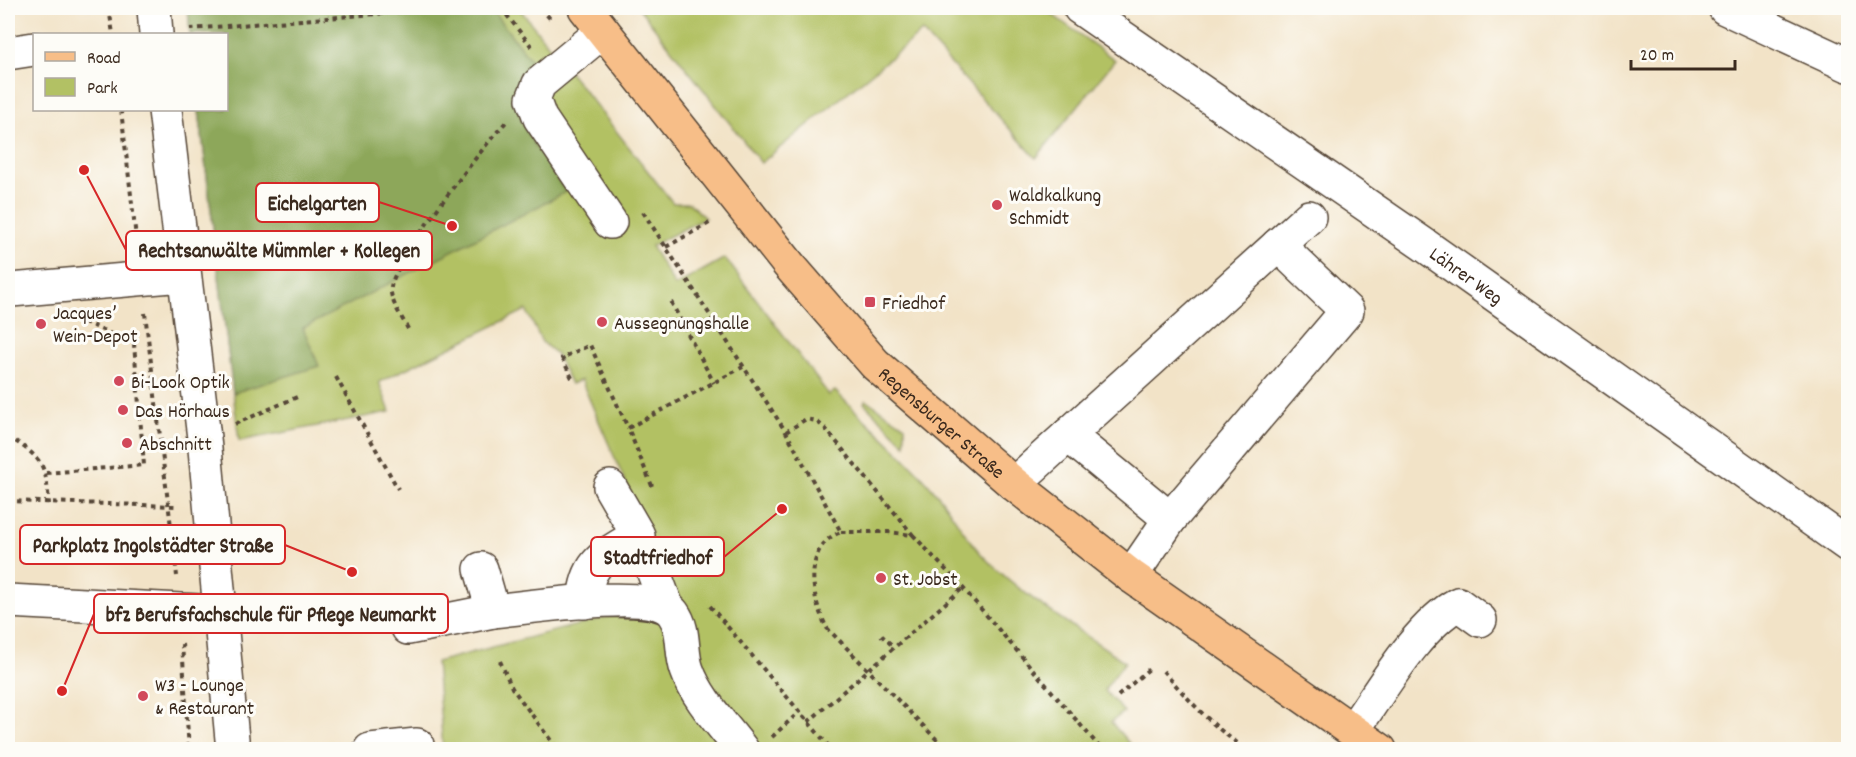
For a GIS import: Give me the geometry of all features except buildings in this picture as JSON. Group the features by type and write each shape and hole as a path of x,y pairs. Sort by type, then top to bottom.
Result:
{"main road":[{"name":"Regensburger Straße","path":"594,19 819,301 874,364 1014,484 1131,576 1380,750"}],"street":[{"name":"Lährer Weg","path":"1080,8 1433,251 1848,546"},
{"path":"1725,8 1848,64"},
{"path":"594,19 539,84 533,99 540,118 610,222"},
{"path":"8,53 33,49"},
{"path":"165,111 204,438 232,750"},
{"path":"1014,484 1309,217"},
{"path":"1131,576 1170,519 1347,311 1278,245"},
{"path":"11,290 183,275"},
{"path":"1068,435 1170,519"},
{"path":"584,602 585,585 592,567 638,535 610,487"},
{"path":"646,552 667,607 679,623 687,670 694,684 754,746"},
{"path":"481,568 493,611"},
{"path":"408,628 493,611 584,602 645,600 667,607"},
{"path":"8,601 219,612"},
{"path":"1353,730 1427,628 1445,611 1458,604 1480,620"},
{"path":"370,750 417,745"}],"path":[{"path":"109,8 112,33"},
{"path":"152,27 450,8"},
{"path":"408,329 392,297 393,278 449,194 498,130 533,99"},
{"path":"121,111 180,610 189,750"},
{"path":"666,247 742,204"},
{"path":"653,226 786,432 841,532"},
{"path":"671,302 714,383"},
{"path":"46,473 144,465 134,344 72,317"},
{"path":"572,378 561,358 590,345 655,493"},
{"path":"628,428 743,367"},
{"path":"336,377 398,489"},
{"path":"204,438 297,397"},
{"path":"786,432 806,419 825,428 913,535 963,588 1102,750"},
{"path":"8,436 33,453 46,473 49,504"},
{"path":"8,501 210,507"},
{"path":"913,535 888,532 841,532 825,540 817,555 813,578 817,610 827,628 947,750"},
{"path":"808,722 963,588"},
{"path":"705,598 832,750"},
{"path":"881,635 894,647"},
{"path":"500,661 512,688 558,750"},
{"path":"1118,696 1149,669"},
{"path":"1163,671 1203,716 1229,738 1248,750"},
{"path":"754,746 800,712"}],"green space":[{"path":"188,8 519,8 673,203 689,203 705,218 651,246 675,286 725,258 829,395 835,391 917,471 985,558 1035,600 1125,662 1104,690 1124,712 1111,722 1134,749 443,749 436,662 676,599 581,380 571,384 556,354 542,342 526,310 379,382 390,412 239,441 199,111 228,111 228,33 190,33"},
{"path":"188,8 490,8 537,68 518,95 518,105 534,145 566,192 303,328 319,366 233,393 199,111 228,111 228,33 190,33"},
{"path":"639,8 1043,8 1115,60 1036,158 922,32 761,163"},
{"path":"866,400 905,426 905,444 864,403"}],"place":[{"name":"Rechtsanwälte Mümmler + Kollegen","path":"84,170"},
{"name":"Waldkalkung Schmidt","path":"997,205"},
{"name":"Eichelgarten","path":"452,226"},
{"name":"Friedhof","path":"870,302"},
{"name":"Aussegnungshalle","path":"602,322"},
{"name":"Jacques’ Wein-Depot","path":"41,324"},
{"name":"Bi-Look Optik","path":"119,381"},
{"name":"Das Hörhaus","path":"123,410"},
{"name":"Abschnitt","path":"127,443"},
{"name":"Stadtfriedhof","path":"782,509"},
{"name":"Parkplatz Ingolstädter Straße","path":"352,572"},
{"name":"St. Jobst","path":"881,578"},
{"name":"bfz Berufsfachschule für Pflege Neumarkt","path":"62,691"},
{"name":"W3 - Lounge & Restaurant","path":"143,696"}]}
